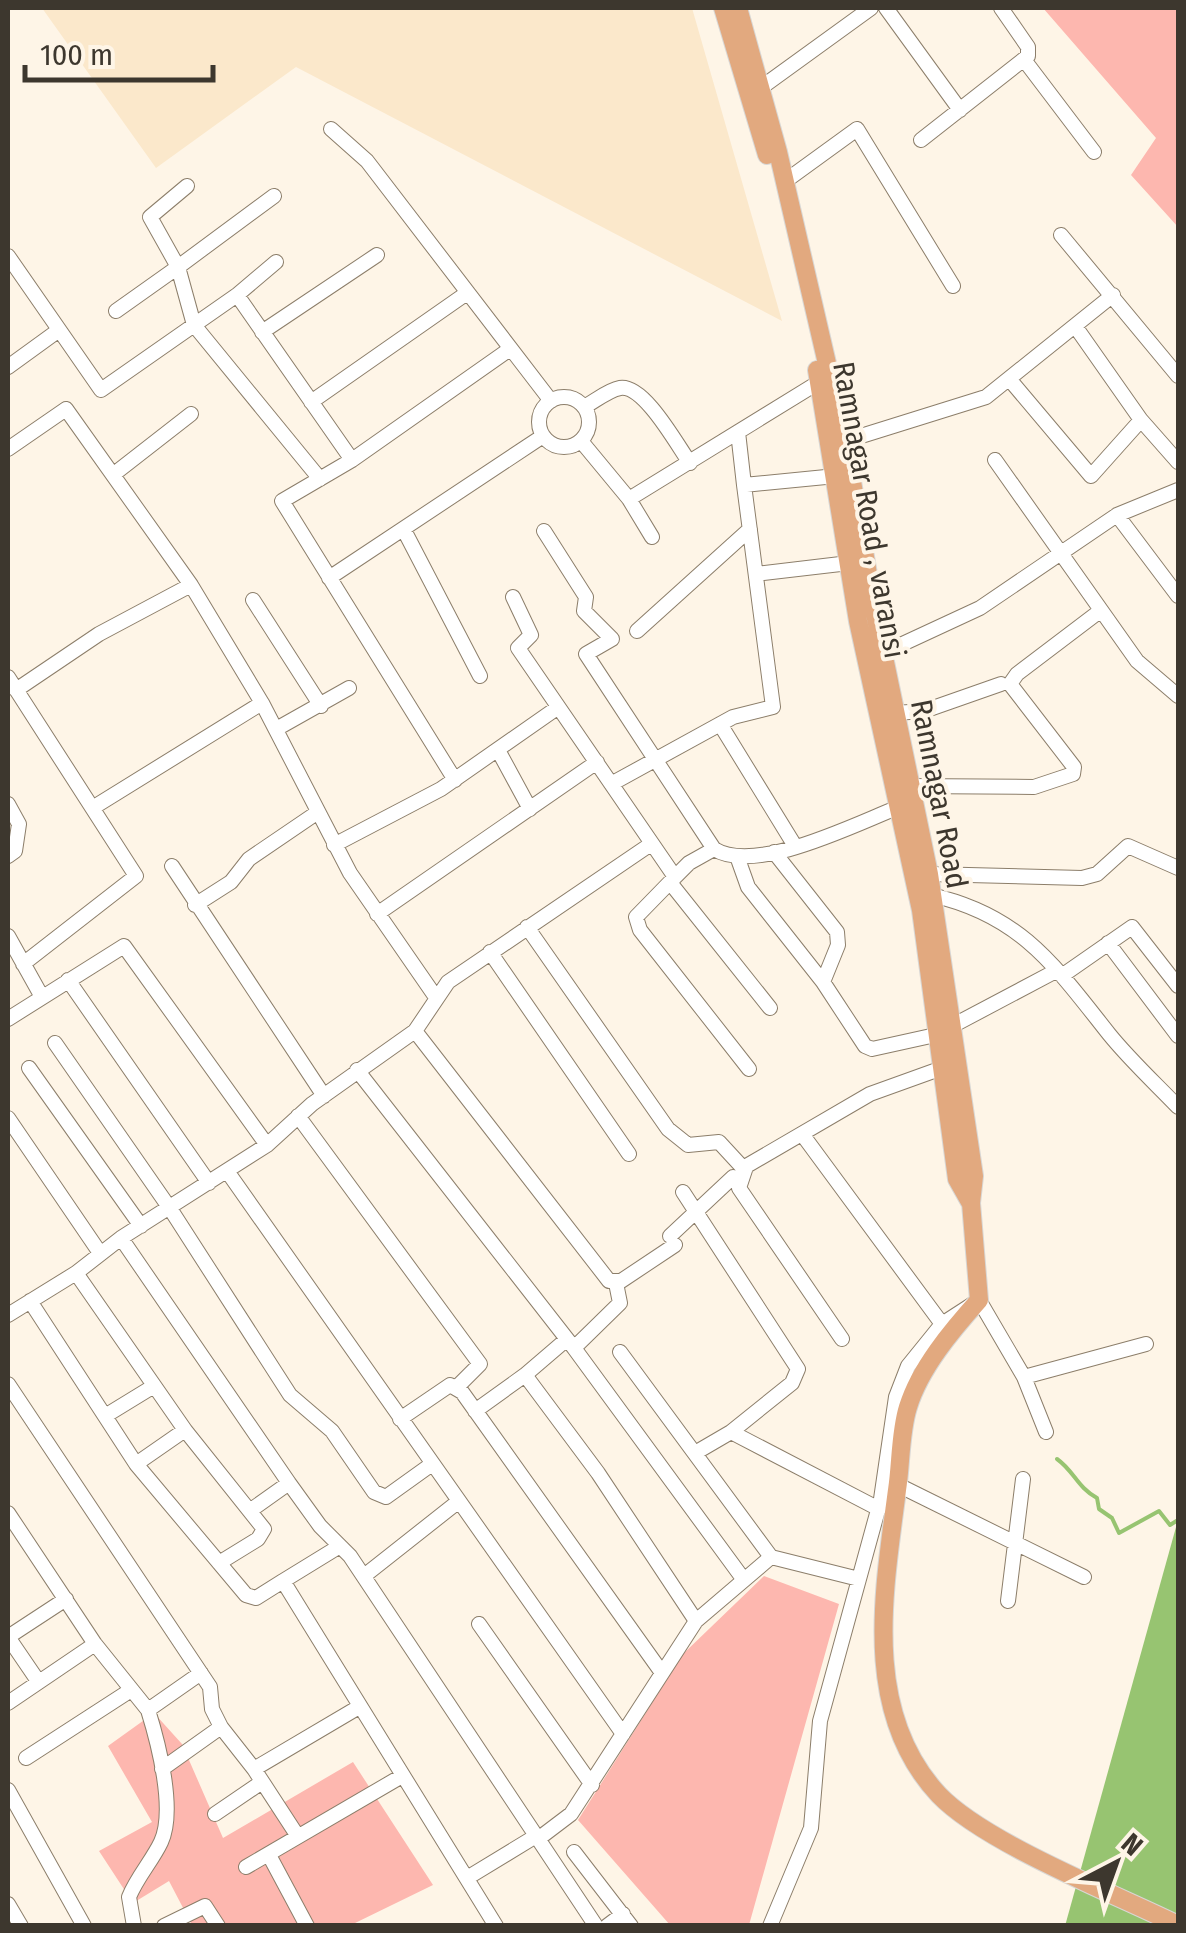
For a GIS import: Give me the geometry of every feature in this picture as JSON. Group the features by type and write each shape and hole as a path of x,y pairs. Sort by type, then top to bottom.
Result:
{"main road":[{"name":"Ramnagar Road , varansi","path":"723,8 765,146 826,379 849,563 946,1030 945,1067 956,1178 971,1203"},
{"name":"Ramnagar Road","path":"738,8 762,87 826,379 845,442 894,714 929,874 946,1030 974,1176 971,1203 979,1300"},
{"path":"979,1300 948,1335 908,1406 886,1581 884,1678 910,1752 938,1794 974,1824 1178,1924"}],"street":[{"path":"762,87 871,8"},
{"path":"886,8 960,110"},
{"path":"921,140 1025,61 1028,47 1001,8"},
{"path":"1025,61 1094,152"},
{"path":"332,129 367,161 552,400"},
{"path":"784,182 858,129 953,286"},
{"path":"186,186 150,217 178,267 194,325 320,479"},
{"path":"116,311 274,196"},
{"path":"1061,236 1178,374"},
{"path":"262,332 376,256"},
{"path":"9,262 101,390 236,296 276,262"},
{"path":"311,402 467,293"},
{"path":"845,442 970,405 1010,380 1113,295"},
{"path":"236,296 352,460"},
{"path":"1074,326 1141,420 1178,462"},
{"path":"8,367 59,330"},
{"path":"454,780 282,500 352,460 510,348"},
{"path":"629,499 826,379"},
{"path":"1010,380 1091,476 1141,420"},
{"path":"584,407 618,388 632,390 652,409 690,463"},
{"path":"567,397 584,407 589,426 582,441 561,447 543,436 539,420 552,400 567,397"},
{"path":"8,449 66,409 192,585 278,728 334,845 435,996"},
{"path":"114,474 190,414"},
{"path":"612,784 720,724 773,707 738,432"},
{"path":"330,578 543,436"},
{"path":"582,441 629,499 652,537"},
{"path":"995,460 1137,661 1178,696"},
{"path":"744,485 836,476"},
{"path":"883,652 980,608 1117,514 1178,490"},
{"path":"1117,514 1178,596"},
{"path":"636,631 750,529"},
{"path":"544,531 586,597 584,611 612,640 586,654 714,849 738,859 774,852 900,807"},
{"path":"404,532 480,676"},
{"path":"756,574 849,563"},
{"path":"16,690 99,634 192,585"},
{"path":"513,597 530,635 518,648 674,881 770,1008"},
{"path":"254,600 321,706"},
{"path":"908,786 1034,787 1073,774 1074,768 1010,684 1017,674 1100,612"},
{"path":"8,676 136,876 22,964"},
{"path":"894,714 924,711 1001,684"},
{"path":"278,728 349,688"},
{"path":"94,807 262,702"},
{"path":"334,845 454,780 557,708"},
{"path":"720,724 794,846"},
{"path":"498,750 530,808"},
{"path":"377,914 597,762"},
{"path":"8,804 19,824 15,851 8,856"},
{"path":"195,904 231,882 249,859 318,812"},
{"path":"9,1311 76,1273 121,1238 171,1210 267,1145 357,1070 415,1030 435,996 490,952 651,844"},
{"path":"929,874 1082,878 1097,874 1128,846 1177,864"},
{"path":"714,849 683,867 636,922 749,1069"},
{"path":"774,852 837,932 838,944 823,982"},
{"path":"738,859 748,887 823,982 868,1048 946,1030 1054,972 1064,975"},
{"path":"172,866 324,1096"},
{"path":"932,896 967,903 1012,926 1064,975 1112,1038 1178,1107"},
{"path":"527,927 668,1129 688,1145 720,1142 746,1168"},
{"path":"1064,975 1135,928 1178,986"},
{"path":"8,936 42,997"},
{"path":"1108,943 1178,1036"},
{"path":"8,1019 116,948 126,948 267,1145"},
{"path":"490,952 628,1154"},
{"path":"68,980 209,1183"},
{"path":"415,1030 609,1281 616,1282 673,1241 733,1177"},
{"path":"56,1043 171,1210 290,1395 332,1432 374,1492 386,1496 432,1464"},
{"path":"842,1339 739,1188 746,1168 870,1094 945,1067"},
{"path":"29,1068 142,1226"},
{"path":"357,1070 571,1343 744,1580"},
{"path":"298,1116 480,1364 457,1387 443,1389 400,1419"},
{"path":"8,1118 100,1253"},
{"path":"802,1134 942,1324"},
{"path":"227,1172 624,1734"},
{"path":"683,1192 798,1368 792,1383 731,1432 695,1453"},
{"path":"121,1238 289,1482 364,1576 596,1926"},
{"path":"76,1273 185,1430 250,1510 264,1534 220,1562"},
{"path":"475,1411 620,1303 616,1282"},
{"path":"770,1926 810,1828 820,1721 878,1509 896,1397 908,1366 942,1324 979,1300 1024,1377 1046,1432"},
{"path":"30,1301 136,1464 185,1528 251,1599 340,1546"},
{"path":"1024,1377 1146,1344"},
{"path":"620,1352 772,1556 859,1579"},
{"path":"525,1375 598,1473 696,1620"},
{"path":"8,1384 201,1673 213,1693 212,1709 221,1727 297,1836"},
{"path":"106,1416 154,1386"},
{"path":"457,1387 660,1670"},
{"path":"136,1464 185,1430"},
{"path":"731,1432 878,1509"},
{"path":"1008,1600 1023,1479"},
{"path":"250,1510 289,1482"},
{"path":"898,1485 1084,1577"},
{"path":"364,1576 459,1501"},
{"path":"8,1513 95,1644 148,1710 162,1770 166,1826 161,1843 129,1896 134,1926"},
{"path":"467,1878 571,1814 624,1734 660,1670 696,1620 772,1556"},
{"path":"283,1581 496,1926"},
{"path":"38,1681 8,1637 66,1599"},
{"path":"479,1624 592,1784"},
{"path":"8,1703 95,1644"},
{"path":"148,1710 201,1673"},
{"path":"26,1758 131,1690"},
{"path":"214,1814 258,1776 359,1706"},
{"path":"162,1770 221,1727"},
{"path":"246,1867 402,1776"},
{"path":"8,1790 84,1926"},
{"path":"574,1852 627,1920 607,1926"},
{"path":"269,1854 307,1926"},
{"path":"8,1904 21,1926"},
{"path":"164,1926 201,1906 210,1909 218,1926"}],"shaded area":[{"path":"42,8 692,8 782,321 296,67 156,168"},
{"path":"1043,8 1178,8 1178,227 1131,175 1156,138"},
{"path":"1178,1520 1178,1925 1065,1926"},
{"path":"764,1576 839,1604 749,1925 670,1925 578,1820 683,1654"},
{"path":"154,1713 182,1744 223,1838 353,1762 433,1885 351,1925 192,1925 169,1881 133,1903 99,1851 152,1822 108,1746"}],"waterway":[{"path":"1057,1459 1097,1498 1099,1509 1112,1518 1119,1533 1159,1511 1170,1525 1178,1520"}]}
